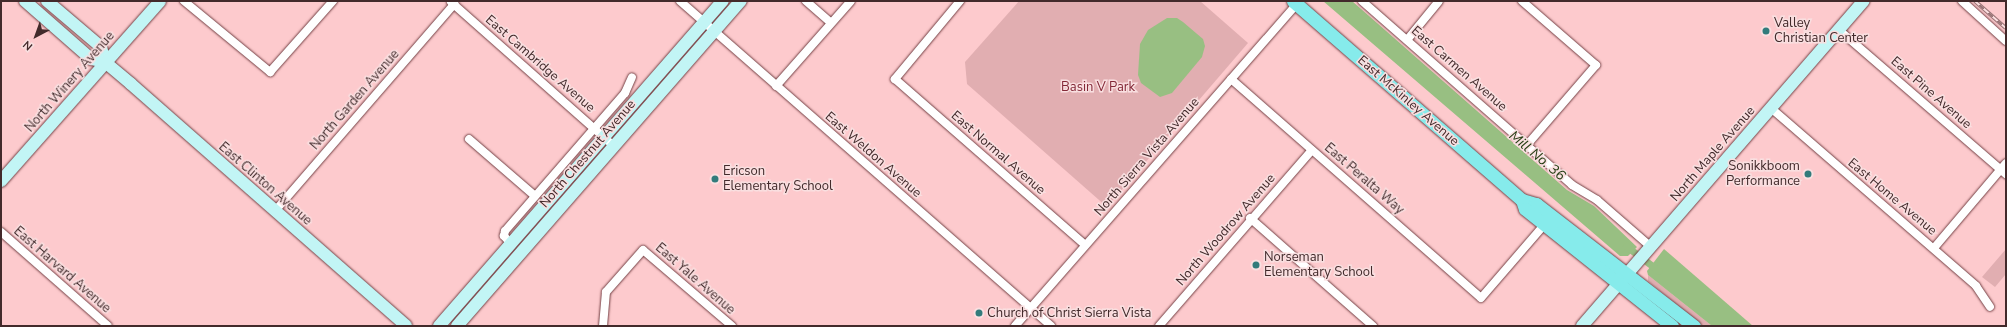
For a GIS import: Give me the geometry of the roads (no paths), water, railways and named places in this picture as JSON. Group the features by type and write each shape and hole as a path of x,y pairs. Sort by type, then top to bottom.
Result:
{"main road":[{"path":"25,1 91,59 105,62 101,47 47,1"},
{"name":"North Winery Avenue","path":"1,181 160,1"},
{"name":"North Chestnut Avenue","path":"439,326 723,1"},
{"name":"North Chestnut Avenue","path":"456,326 741,1"},
{"name":"North Maple Avenue","path":"1582,326 1772,109 1864,1"},
{"name":"East McKinley Avenue","path":"1295,2 1522,200 1536,204 1694,326"},
{"name":"East Clinton Avenue","path":"105,62 406,326"},
{"name":"East McKinley Avenue","path":"1522,200 1525,209 1544,225 1627,274 1672,326"}],"street":[{"path":"184,1 270,72 333,1"},
{"name":"East Weldon Avenue","path":"680,1 1051,326"},
{"path":"806,1 831,23"},
{"path":"776,86 851,1"},
{"name":"East Normal Avenue","path":"960,1 895,79 1085,245"},
{"name":"East Carmen Avenue","path":"1362,1 1572,184 1597,200 1651,247"},
{"path":"1407,40 1440,1"},
{"path":"1522,1 1596,65 1527,145"},
{"path":"1962,1 2006,41"},
{"name":"North Sierra Vista Avenue","path":"1015,326 1231,79 1295,2"},
{"name":"East Cambridge Avenue","path":"452,3 614,146"},
{"name":"North Garden Avenue","path":"275,211 452,3"},
{"name":"East Pine Avenue","path":"1839,30 2004,169"},
{"name":"North Chestnut Avenue","path":"511,244 504,233 628,88 632,77"},
{"name":"East Peralta Way","path":"1231,79 1481,298 1544,225"},
{"name":"East Home Avenue","path":"1772,109 1976,286 1990,307"},
{"path":"469,139 535,196"},
{"name":"North Woodrow Avenue","path":"1159,326 1250,218 1312,150"},
{"path":"1934,248 2004,169"},
{"path":"1250,218 1373,326"},
{"name":"East Harvard Avenue","path":"1,232 108,326"},
{"name":"East Yale Avenue","path":"604,326 606,292 643,250 732,326"}],"waterway":[{"name":"Mill No. 36","path":"1626,246 1659,271"}],"railway":[{"path":"1975,1 2006,28"}],"place":[{"name":"Valley Christian Center","path":"1766,31"},
{"name":"Sonikkboom Performance","path":"1808,174"},
{"name":"Ericson Elementary School","path":"715,179"},
{"name":"Norseman Elementary School","path":"1256,265"},
{"name":"Church of Christ Sierra Vista","path":"979,313"}],"park label":[{"name":"Basin V Park","path":"1098,87"}]}
